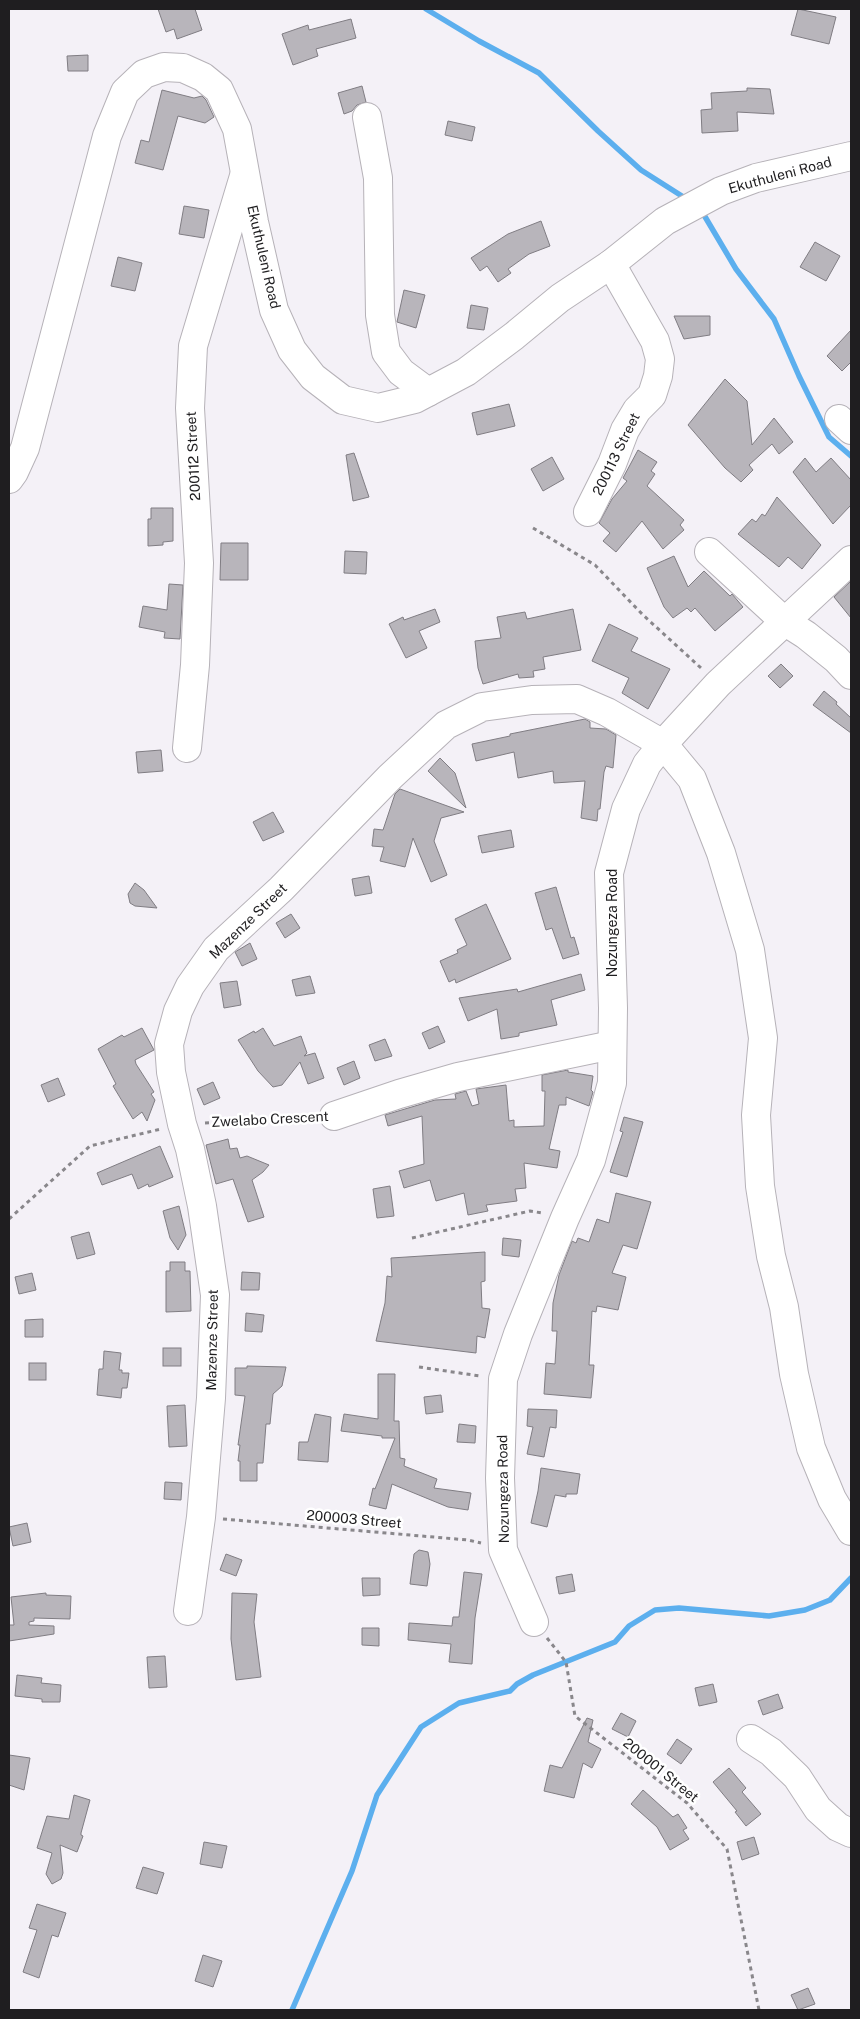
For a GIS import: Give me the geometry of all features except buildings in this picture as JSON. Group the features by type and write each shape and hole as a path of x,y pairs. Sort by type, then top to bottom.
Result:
{"street":[{"name":"Ekuthuleni Road","path":"9,480 25,448 106,136 125,92 144,74 164,67 183,68 203,77 219,90 237,129 254,222 274,310 292,350 313,377 344,400 378,408 415,399 466,372 560,298 611,264 665,222 721,191 756,178 851,156"},
{"path":"367,117 378,178 380,315 386,352 401,372 428,392"},
{"name":"200112 Street","path":"187,748 195,665 198,563 190,408 193,346 246,170"},
{"name":"200113 Street","path":"588,512 612,464 625,430 637,410 652,395 658,376 660,359 655,341 611,264"},
{"path":"709,552 784,621 806,635 836,659 851,675"},
{"name":"Nozungeza Road","path":"534,1622 503,1550 500,1478 503,1379 518,1334 564,1218 591,1160 612,1083 613,1008 609,873 626,809 647,764 663,744 718,684 851,560"},
{"name":"Mazenze Street","path":"188,1611 201,1517 211,1398 215,1295 202,1206 171,1072 169,1044 178,1011 190,986 216,949 281,889 390,777 446,725 482,707 532,700 577,699 607,712 663,744"},
{"path":"663,744 692,779 722,852 750,950 763,1038 756,1115 760,1186 772,1256 784,1307 794,1374 811,1448 832,1499 851,1531"},
{"name":"Zwelabo Crescent","path":"334,1116 398,1094 458,1077 612,1046"},
{"path":"751,1739 771,1752 797,1777 818,1810 838,1827 851,1833"}],"path":[{"path":"533,528 595,565 643,615 718,684"},
{"name":"Zwelabo Crescent","path":"9,1219 90,1146 182,1124 334,1116"},
{"path":"412,1238 530,1211 564,1218"},
{"path":"419,1367 503,1379"},
{"name":"200003 Street","path":"201,1517 468,1540 503,1550"},
{"name":"200001 Street","path":"534,1622 566,1662 575,1716 687,1803 727,1849 760,2010"}],"waterway":[{"path":"426,9 479,41 539,73 641,170 685,198"},
{"path":"704,215 736,269 774,319 829,437 851,456"},
{"path":"292,2010 352,1871 377,1795 421,1727 459,1703 510,1691 517,1684 533,1675 615,1642 629,1626 655,1610 679,1608 769,1616 805,1610 830,1600 851,1578"}]}
